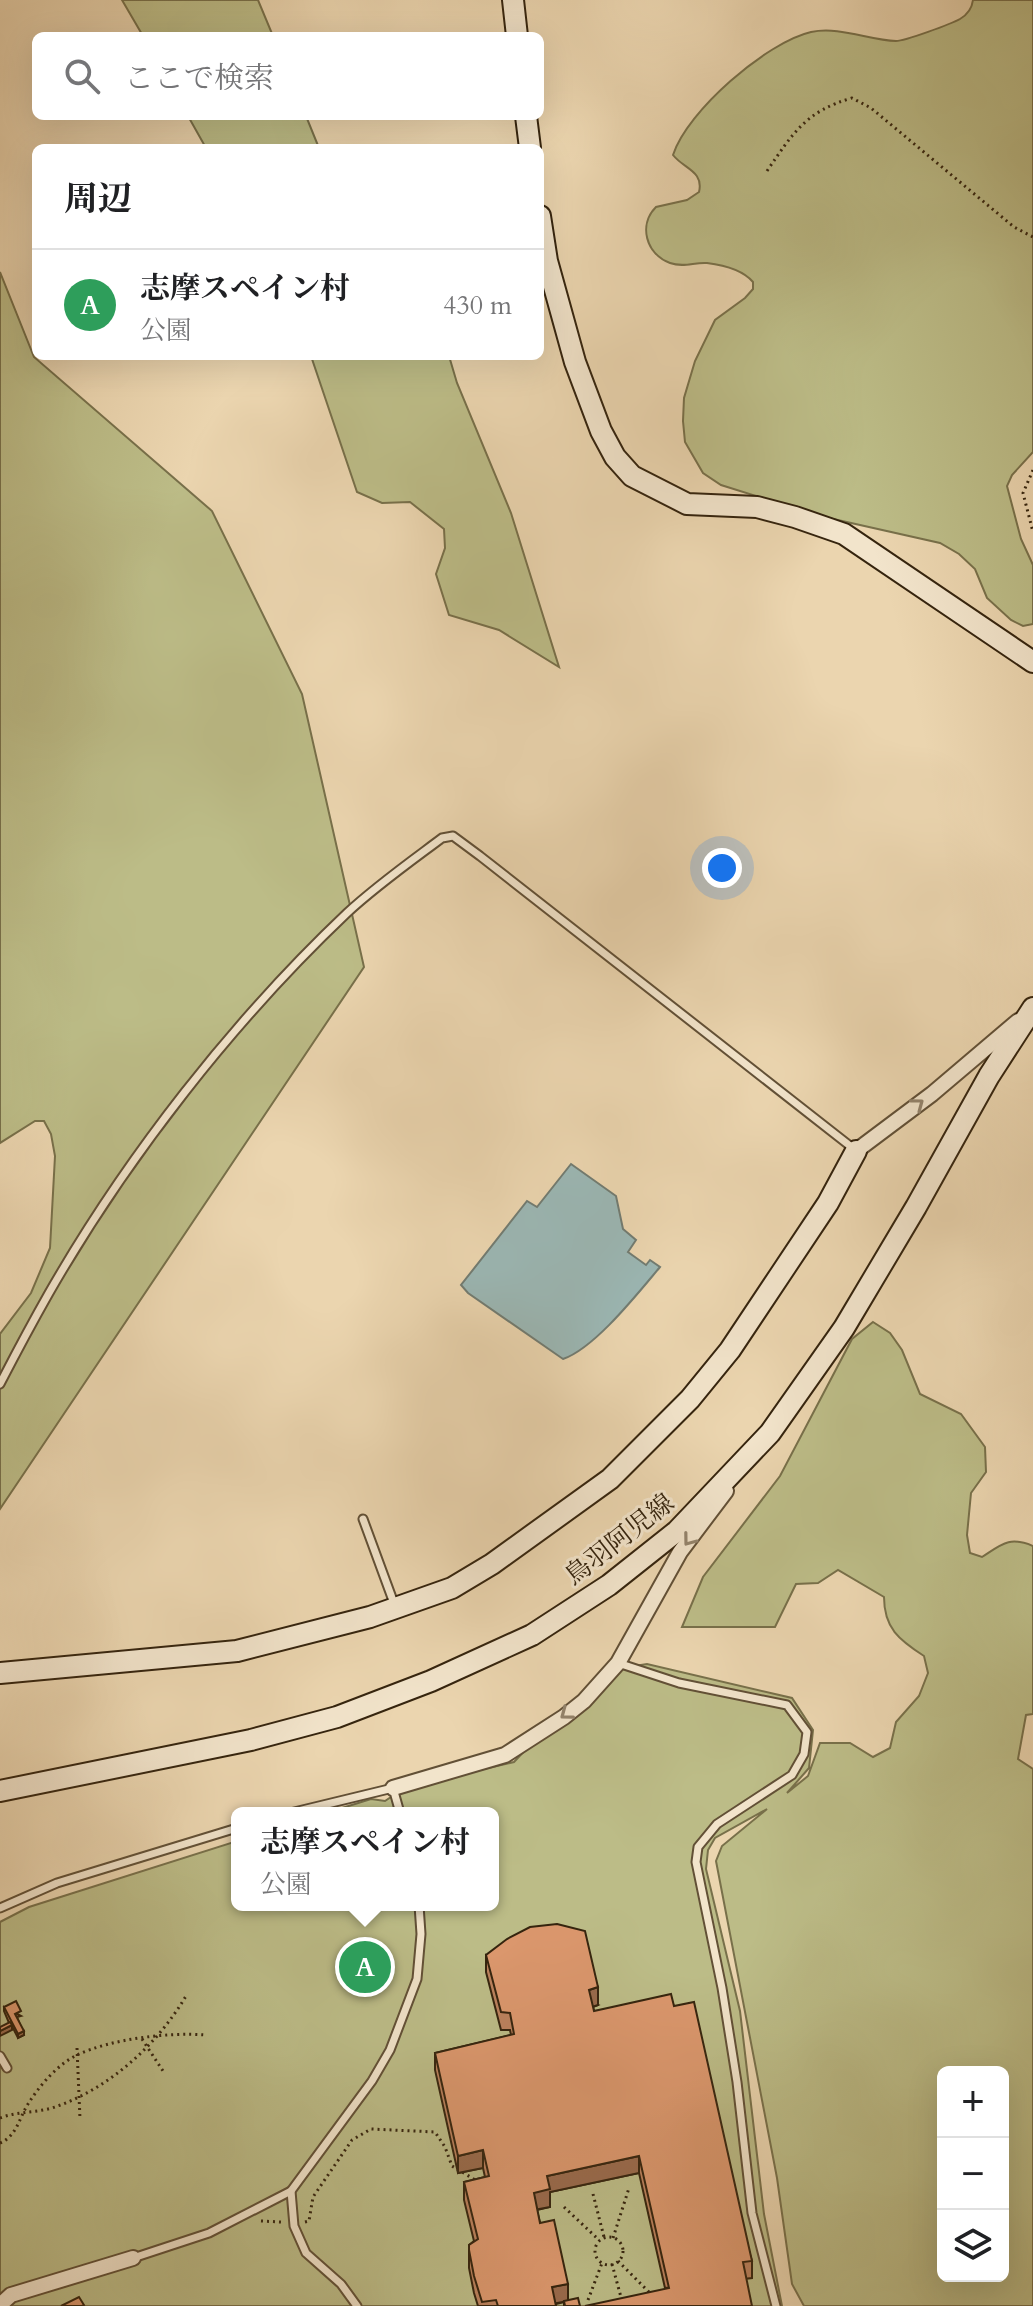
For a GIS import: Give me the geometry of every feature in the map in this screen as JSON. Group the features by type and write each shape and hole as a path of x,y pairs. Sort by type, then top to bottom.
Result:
{"street":[{"path":"513,0 517,32"},
{"path":"526,120 530,144"},
{"path":"544,242 575,362 601,431 615,457 632,476 687,504 757,507 844,534 1033,662"},
{"path":"0,1673 237,1651 308,1635 396,1608 452,1588 492,1564 610,1479 640,1451 690,1399 730,1350 828,1203 856,1151 932,1094 1033,1008"},
{"name":"鳥羽阿児線","path":"0,1791 251,1740 337,1717 431,1681 532,1635 609,1585 677,1531 770,1433 844,1328 989,1076 1033,1008"},
{"path":"393,1788 505,1755 584,1701 618,1663 680,1552 770,1433"},
{"path":"0,2305 11,2295 133,2258"}],"lane":[{"path":"0,1384 74,1252 116,1187 186,1092 250,1013 348,912 442,838 453,836 480,856 856,1151"},
{"path":"363,1519 396,1608"},
{"path":"618,1663 679,1683 787,1705 807,1732 804,1754 792,1775 717,1824 698,1847 696,1862 722,1988 737,2082 752,2213 776,2306"},
{"path":"315,1807 393,1788 398,1807"},
{"path":"0,1908 57,1883 231,1830"},
{"path":"133,2258 209,2233 291,2191 372,2081 390,2050 417,1979 421,1934 419,1911"},
{"path":"0,2056 7,2068"},
{"path":"291,2191 294,2222 306,2253 341,2284 357,2306"}],"path":[{"path":"767,171 806,120 830,104 852,98 871,108 1014,227 1033,237"},
{"path":"1033,470 1023,493 1033,532"},
{"path":"0,2118 52,2108 98,2087 159,2036 186,1996"},
{"path":"0,2143 13,2134 24,2112 55,2070 78,2055 101,2047 170,2034 205,2035"},
{"path":"142,2039 163,2071"},
{"path":"77,2048 80,2119"},
{"path":"238,2217 262,2221 309,2221 313,2197 321,2183 352,2140 371,2129 435,2132 452,2166 484,2185"},
{"path":"613,2238 629,2188"},
{"path":"593,2194 602,2239 595,2252 602,2263"},
{"path":"564,2207 602,2239 613,2238 619,2242 622,2250 618,2261 602,2263"},
{"path":"618,2261 649,2292"},
{"path":"588,2300 602,2263"},
{"path":"612,2264 622,2301"}],"green space":[{"path":"122,0 258,0 271,32 141,32"},
{"path":"973,0 1033,0 1033,452 1012,475 1007,486 1021,539 1033,565 1033,624 1023,626 1011,620 987,598 975,569 959,554 940,543 820,516 721,485 703,473 685,442 684,398 695,361 715,320 745,298 753,289 753,282 738,271 719,265 670,263 655,253 646,230 650,214 656,207 687,200 699,192 699,179 673,155 681,137 711,99 773,49 793,38 822,31 896,41 909,38 960,19 969,11"},
{"path":"190,120 308,120 317,144 204,144"},
{"path":"0,272 32,352 32,360 37,360 212,511 302,694 364,967 0,1509 0,1334 31,1293 50,1248 55,1156 51,1134 44,1121 35,1121 0,1143"},
{"path":"312,360 450,360 511,513 559,667 499,630 449,615 436,574 445,548 444,529 410,502 382,503 357,492"},
{"path":"873,1322 890,1333 902,1350 920,1394 961,1414 985,1447 986,1472 971,1493 967,1535 970,1553 982,1557 1012,1542 1033,1546 1033,1714 1026,1715 1018,1759 1033,1769 1033,2306 804,2306 792,2284 777,2178 716,1861 722,1846 767,1809 715,1838 708,1850 706,1869 740,2011 764,2214 782,2306 0,2306 0,1922 29,1907 231,1843 231,1911 499,1911 499,1807 345,1807 371,1799 385,1801 406,1787 514,1762 622,1668 647,1664 792,1698 813,1730 809,1768 787,1793 808,1776 820,1743 850,1743 873,1757 890,1748 896,1722 919,1696 928,1673 924,1656 907,1644 890,1625 884,1597 838,1570 818,1583 796,1584 775,1627 682,1627 703,1577 780,1476 852,1339"}],"water":[{"path":"571,1164 616,1196 623,1229 636,1240 628,1252 646,1265 650,1260 660,1267 602,1332 589,1344 563,1359 461,1285 527,1201 537,1207"}],"building":[{"path":"557,1924 585,1931 598,1987 589,1990 594,2011 671,1994 674,2006 694,2002 752,2261 743,2262 752,2306 585,2306 669,2288 639,2156 547,2176 550,2189 534,2193 540,2223 554,2220 568,2284 552,2287 556,2306 498,2306 496,2300 482,2302 469,2250 469,2245 478,2239 464,2182 489,2176 483,2150 458,2156 435,2053 514,2034 510,2013 501,2012 486,1955 530,1927"},
{"path":"16,2001 21,2011 15,2014 24,2031 18,2034 4,2007"},
{"path":"10,2022 12,2025 0,2031 0,2027"},
{"path":"79,2297 84,2305 61,2306"},
{"path":"578,2298 580,2306 565,2306 564,2301"}],"place":[{"name":"志摩スペイン村","path":"365,1967"}]}
